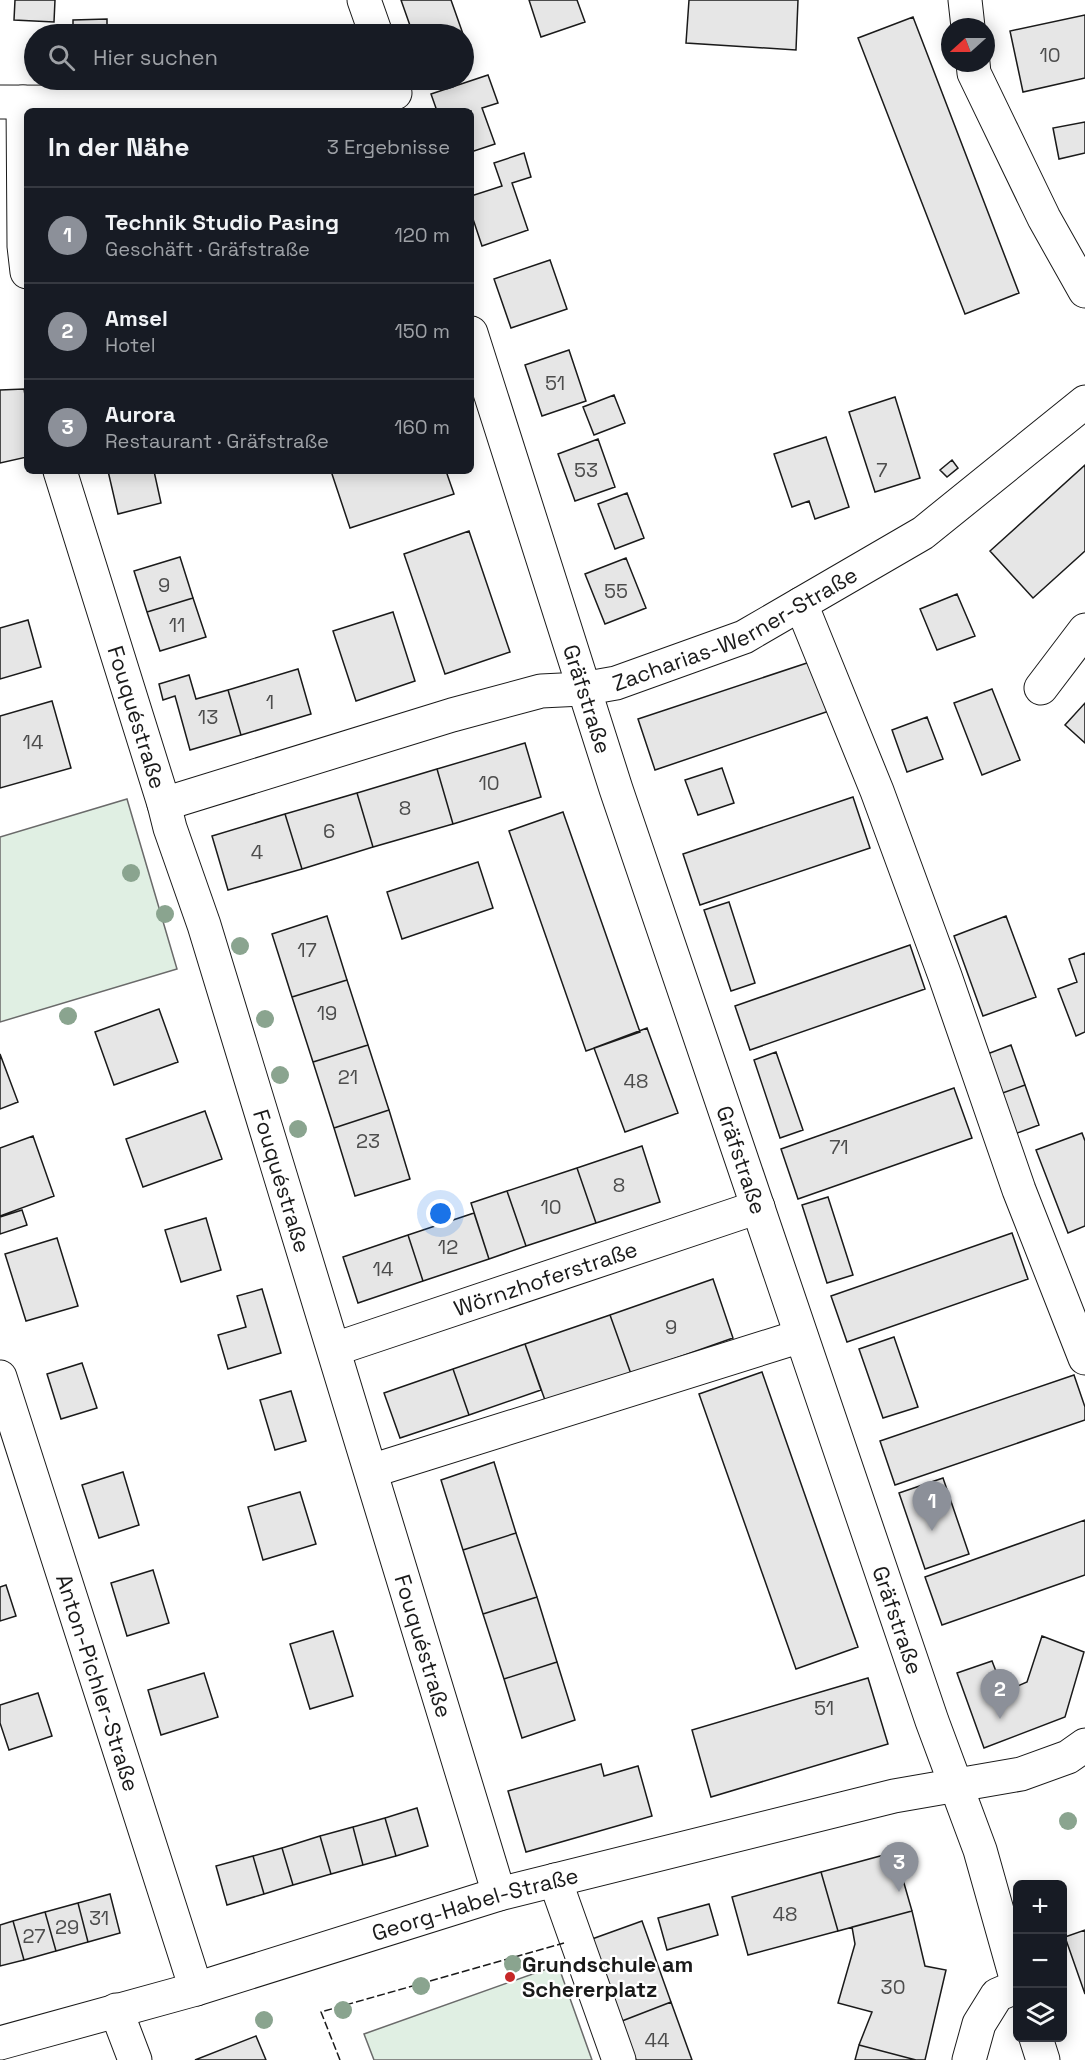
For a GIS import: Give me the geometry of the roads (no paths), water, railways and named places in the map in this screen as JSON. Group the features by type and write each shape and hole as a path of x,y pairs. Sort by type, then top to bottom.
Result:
{"street":[{"path":"364,0 372,24"},
{"path":"965,0 967,18"},
{"path":"974,72 1044,218 1085,291"},
{"path":"24,246 11,102 344,103 396,94"},
{"name":"Gräfstraße","path":"474,343 582,689 926,1702 980,1850 1013,1971"},
{"name":"Zacharias-Werner-Straße","path":"164,804 452,715 541,691 582,689 616,683 744,637 923,533 1085,402"},
{"name":"Fouquéstraße","path":"61,474 170,828 208,937 499,1894"},
{"path":"801,604 877,791 945,976 1019,1190 1085,1358"},
{"path":"1041,688 1085,630"},
{"name":"Wörnzhoferstraße","path":"334,1349 758,1207"},
{"path":"371,1471 801,1336"},
{"name":"Anton-Pichler-Straße","path":"0,1377 196,1989"},
{"name":"Georg-Habel-Straße","path":"0,2043 196,1989 499,1894 894,1796 1021,1774 1068,1757 1085,1745"},
{"path":"555,1880 619,2060"},
{"path":"969,2060 979,2024 997,1995 1013,1988"},
{"path":"116,2010 135,2060"},
{"path":"1037,2042 1043,2060"}],"place":[{"name":"Technik Studio Pasing","path":"932,1531"},
{"name":"Amsel","path":"1000,1719"},
{"name":"Aurora","path":"899,1892"},
{"name":"Grundschule am Schererplatz","path":"510,1977"}]}
